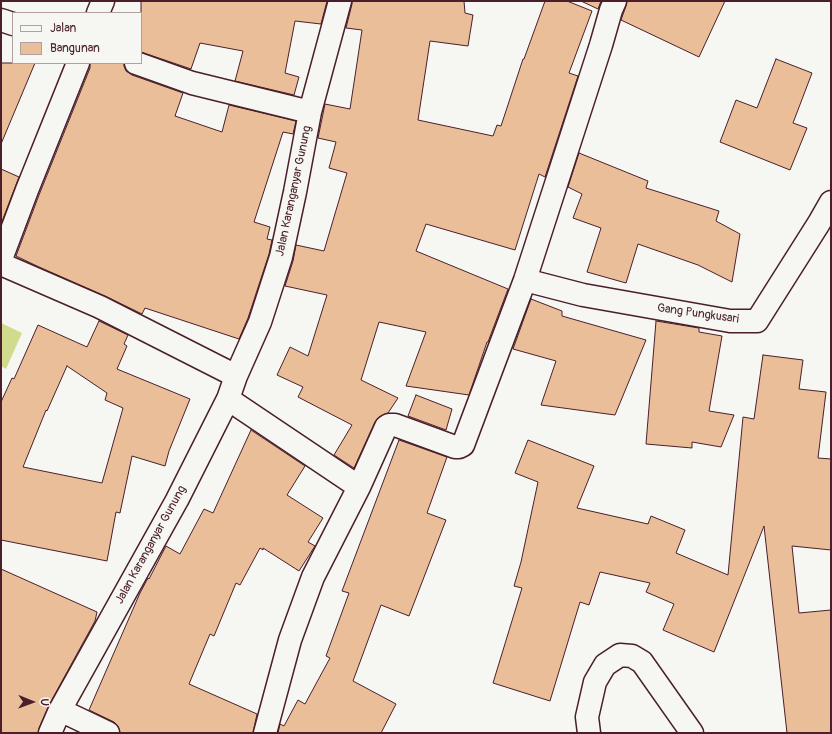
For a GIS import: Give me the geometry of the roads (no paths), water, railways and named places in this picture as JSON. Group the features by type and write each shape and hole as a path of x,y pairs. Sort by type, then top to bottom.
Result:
{"street":[{"path":"98,12 103,1"},
{"name":"Jalan Karanganyar Gunung","path":"50,733 60,710 177,500 228,399 236,376 260,322 281,256 310,112 340,1"},
{"path":"265,733 290,640 313,577 359,487 386,427 389,425 395,426 455,447 463,445 525,280 615,1"},
{"path":"1,20 12,24"},
{"path":"1,259 78,64"},
{"path":"139,64 192,83 310,112"},
{"name":"Gang Pungkusari","path":"525,280 583,296 730,321 757,321 831,202"},
{"path":"1,264 100,307 236,376"},
{"path":"228,399 359,487"},
{"path":"589,733 587,717 595,682 605,666 620,655 632,656 642,662 692,733"},
{"path":"60,710 108,733"}]}
